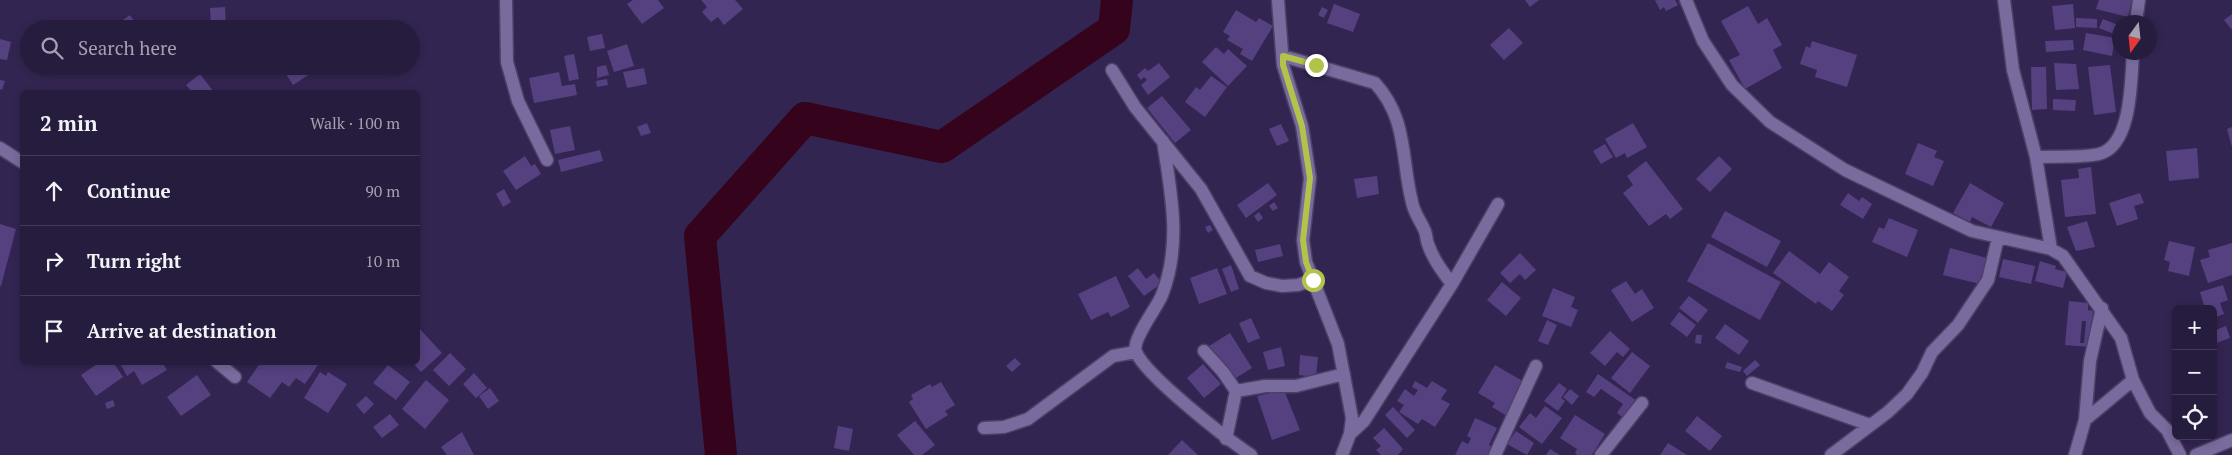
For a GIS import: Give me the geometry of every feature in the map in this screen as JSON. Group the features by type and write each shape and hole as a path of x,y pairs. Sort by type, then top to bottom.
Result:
{"street":[{"path":"506,0 506,62 518,102 547,160"},
{"path":"1278,0 1283,65 1302,126 1310,178 1303,240 1306,262 1338,344 1352,418 1350,434 1342,455"},
{"path":"1686,0 1703,41 1732,85 1770,122 1845,170 1972,231 2051,249 2063,256 2074,268 2121,338 2133,380 2150,413 2166,430 2180,455"},
{"path":"2004,0 2013,70 2036,157 2051,249"},
{"path":"2137,15 2139,0"},
{"path":"1283,56 1375,83 1384,93 1402,134 1411,200 1416,216 1425,230 1428,245 1438,266 1452,284"},
{"path":"2036,157 2099,154 2111,147 2125,125 2132,60"},
{"path":"1112,70 1135,107 1201,189 1250,276 1266,283 1282,286 1298,285 1313,280"},
{"path":"1163,141 1170,181 1174,251 1161,297 1135,342 1136,352 1164,384 1226,439 1251,455"},
{"path":"0,148 20,161"},
{"path":"1350,434 1364,421 1452,284 1498,204"},
{"path":"1831,455 1888,412 1907,394 1922,373 1932,352 1963,318 1988,280 1998,238"},
{"path":"2075,455 2085,420 2090,361 2102,308"},
{"path":"1204,351 1223,372 1236,391 1226,439"},
{"path":"984,428 1004,427 1028,419 1113,356 1136,352"},
{"path":"221,365 235,377"},
{"path":"1495,455 1536,366"},
{"path":"1236,391 1264,386 1296,386 1344,374"},
{"path":"2085,420 2133,380"},
{"path":"1752,383 1870,425"},
{"path":"1601,455 1642,403"},
{"path":"2196,455 2232,440"}],"building":[{"path":"633,0 658,0 664,8 642,24 627,4"},
{"path":"701,0 735,0 743,9 724,25 718,17 711,22 702,12 707,7"},
{"path":"1525,0 1539,0 1530,7"},
{"path":"1655,0 1675,0 1678,5 1666,11 1664,7 1660,10"},
{"path":"2099,0 2132,0 2128,15 2120,15 2096,9"},
{"path":"1334,4 1360,14 1353,32 1327,23"},
{"path":"2073,4 2075,28 2055,30 2052,6"},
{"path":"1748,6 1758,24 1767,18 1782,45 1773,50 1782,68 1745,89 1729,60 1740,55 1721,21"},
{"path":"225,7 226,20 211,20 210,8"},
{"path":"1322,7 1328,10 1324,18 1318,15"},
{"path":"1236,10 1256,22 1259,18 1273,26 1252,61 1240,54 1243,49 1227,40 1230,36 1223,32"},
{"path":"2232,14 2232,30 2224,20"},
{"path":"130,15 133,20 123,20"},
{"path":"2076,18 2097,19 2097,28 2076,27"},
{"path":"2103,19 2112,23 2112,33 2099,28"},
{"path":"1509,28 1523,43 1504,60 1490,45"},
{"path":"2086,33 2112,37 2112,56 2083,50"},
{"path":"602,34 605,48 590,51 587,37"},
{"path":"0,39 11,42 7,60 0,59"},
{"path":"2073,40 2074,50 2046,52 2045,41"},
{"path":"1812,41 1857,55 1847,87 1815,77 1817,70 1800,64 1806,46 1810,48"},
{"path":"627,44 634,66 614,72 607,51"},
{"path":"1216,47 1224,54 1228,49 1247,66 1228,86 1202,62"},
{"path":"574,54 579,79 569,81 564,56"},
{"path":"1159,63 1170,77 1148,95 1141,85 1147,80 1144,77 1141,80 1137,75 1145,68 1148,71"},
{"path":"2054,63 2076,64 2079,89 2056,90"},
{"path":"606,65 609,75 597,78 597,67"},
{"path":"2110,65 2116,112 2094,115 2088,67"},
{"path":"2031,67 2046,67 2047,109 2032,110"},
{"path":"644,68 647,84 627,88 623,72"},
{"path":"559,72 562,86 575,84 577,95 534,103 529,78"},
{"path":"201,75 212,90 190,90 186,85"},
{"path":"287,75 308,75 293,85"},
{"path":"1211,76 1227,87 1205,117 1185,102 1196,87 1200,90"},
{"path":"607,79 608,85 597,87 596,81"},
{"path":"0,80 5,81 2,90 0,89"},
{"path":"1162,96 1191,130 1175,143 1147,108"},
{"path":"2053,99 2076,100 2075,111 2053,110"},
{"path":"647,123 651,133 641,136 637,127"},
{"path":"1633,123 1647,147 1627,158 1625,153 1616,158 1605,139"},
{"path":"1281,124 1289,141 1277,146 1269,129"},
{"path":"570,126 575,150 555,154 550,130"},
{"path":"2232,127 2232,147 2227,129"},
{"path":"1918,143 1937,151 1934,157 1944,161 1933,186 1905,174"},
{"path":"1605,144 1613,157 1601,164 1593,151"},
{"path":"2197,148 2199,178 2169,181 2166,151"},
{"path":"600,150 603,161 561,172 558,160"},
{"path":"525,156 531,166 535,164 541,174 516,190 503,171"},
{"path":"1719,156 1732,169 1710,192 1696,179"},
{"path":"1646,161 1683,209 1670,219 1666,214 1649,226 1623,193 1633,185 1627,176"},
{"path":"2091,167 2096,214 2065,217 2061,180 2079,178 2078,169"},
{"path":"1377,176 1379,194 1357,198 1354,179"},
{"path":"1268,183 1277,195 1246,218 1237,205"},
{"path":"1970,183 2004,203 1991,227 1972,217 1970,222 1953,213"},
{"path":"504,189 511,202 503,207 496,194"},
{"path":"1848,193 1859,201 1862,197 1872,204 1863,219 1840,205"},
{"path":"2140,193 2144,203 2134,206 2138,219 2117,226 2109,203"},
{"path":"1274,202 1278,208 1273,211 1269,206"},
{"path":"1725,211 1781,241 1767,267 1711,237"},
{"path":"1259,212 1263,218 1258,222 1254,216"},
{"path":"1889,218 1918,230 1907,257 1872,242 1879,227 1884,229"},
{"path":"2087,221 2095,247 2076,251 2067,227"},
{"path":"0,224 16,229 1,286 0,286"},
{"path":"1210,225 1213,230 1208,233 1205,227"},
{"path":"2169,241 2195,247 2189,276 2168,271 2170,262 2164,260"},
{"path":"1708,243 1781,282 1760,320 1687,281"},
{"path":"2232,243 2232,275 2208,283 2200,260 2210,257 2208,250"},
{"path":"1280,244 1283,256 1258,262 1255,250"},
{"path":"1950,248 1987,258 1980,284 1943,275"},
{"path":"1789,251 1820,274 1829,262 1849,277 1839,291 1844,295 1832,311 1818,301 1816,304 1773,273"},
{"path":"1520,253 1536,270 1525,280 1520,274 1510,283 1500,273"},
{"path":"2003,259 2035,266 2031,284 1999,277"},
{"path":"2040,261 2056,266 2055,269 2067,272 2063,288 2035,281"},
{"path":"1231,265 1239,289 1231,292 1222,269"},
{"path":"1138,268 1146,279 1154,273 1162,283 1144,296 1128,276"},
{"path":"1217,268 1227,294 1199,304 1190,278"},
{"path":"1116,276 1130,307 1111,317 1108,312 1091,320 1078,294"},
{"path":"1626,281 1635,294 1642,289 1654,308 1632,322 1611,290"},
{"path":"1502,282 1521,298 1506,316 1487,300"},
{"path":"2223,285 2228,300 2220,303 2224,314 2217,317 2217,305 2204,305 2200,292"},
{"path":"1553,288 1575,297 1571,307 1578,310 1571,327 1542,316"},
{"path":"1689,296 1708,310 1698,323 1679,308"},
{"path":"2069,301 2088,303 2088,310 2093,311 2090,347 2065,345","holes":["2082,321 2086,321 2084,343 2080,343"]},
{"path":"1679,312 1696,325 1687,337 1670,324"},
{"path":"1251,318 1260,338 1248,343 1239,323"},
{"path":"1547,320 1557,325 1548,345 1538,341"},
{"path":"1725,324 1749,341 1739,355 1715,338"},
{"path":"2226,326 2230,338 2217,343 2217,329"},
{"path":"420,329 442,353 421,372 415,365 420,365"},
{"path":"1610,331 1630,349 1623,357 1617,352 1605,366 1590,353"},
{"path":"1230,333 1252,368 1231,381 1209,346"},
{"path":"1696,335 1702,335 1701,344 1695,343"},
{"path":"1281,347 1285,366 1268,370 1263,352"},
{"path":"1632,352 1650,366 1630,393 1611,378"},
{"path":"450,353 466,369 449,386 433,370"},
{"path":"1300,355 1318,357 1316,377 1299,375"},
{"path":"1015,358 1021,364 1012,372 1006,366"},
{"path":"1755,360 1760,365 1747,376 1743,371"},
{"path":"1727,362 1742,367 1740,372 1725,368"},
{"path":"1203,364 1221,384 1204,398 1187,378"},
{"path":"96,365 115,365 123,377 96,396 81,375"},
{"path":"121,365 164,365 167,370 142,385 134,371 127,376"},
{"path":"259,365 318,365 305,384 296,378 289,387 282,382 270,398 247,382"},
{"path":"388,365 410,382 396,400 373,383"},
{"path":"1495,365 1526,383 1507,416 1492,407 1495,403 1478,393"},
{"path":"320,372 326,376 328,372 347,384 328,413 304,398"},
{"path":"474,373 487,388 476,398 463,384"},
{"path":"1598,374 1637,401 1625,419 1617,413 1623,404 1601,389 1594,397 1586,392"},
{"path":"197,375 211,395 181,416 167,397"},
{"path":"426,380 449,400 425,429 402,409"},
{"path":"1415,381 1427,388 1432,381 1447,390 1441,399 1450,404 1435,427 1422,419 1418,424 1399,412 1404,405 1397,401 1405,389 1414,396 1418,390 1412,387"},
{"path":"941,382 955,405 945,411 948,415 926,429 909,402 913,399 911,395 930,384 932,387"},
{"path":"1559,383 1567,389 1561,398 1565,401 1558,411 1544,401"},
{"path":"490,388 499,401 488,409 479,396"},
{"path":"1570,389 1579,396 1572,405 1563,397"},
{"path":"1284,390 1300,430 1272,440 1257,396"},
{"path":"366,396 374,404 364,414 356,405"},
{"path":"113,400 115,406 107,409 105,403"},
{"path":"1545,406 1562,418 1542,444 1519,427 1530,413 1536,418"},
{"path":"1393,407 1415,430 1407,438 1385,415"},
{"path":"390,414 399,425 382,438 373,427"},
{"path":"1575,415 1605,434 1592,455 1577,455 1575,453 1577,449 1560,438"},
{"path":"1697,416 1722,436 1710,451 1685,431"},
{"path":"1475,418 1497,428 1489,445 1495,448 1492,455 1455,455 1462,441 1468,444 1471,438 1467,436"},
{"path":"915,421 935,445 922,455 914,455 897,435"},
{"path":"838,426 853,429 849,451 834,448"},
{"path":"1384,428 1403,449 1398,455 1381,455 1376,450 1381,446 1373,438"},
{"path":"1516,431 1534,443 1527,455 1507,444"},
{"path":"462,432 474,455 447,455 441,447"},
{"path":"1182,440 1198,455 1168,455"},
{"path":"1668,443 1687,455 1660,455"},
{"path":"1550,449 1560,455 1546,455"}],"waterway":[{"path":"721,455 700,236 805,118 942,147 1114,29 1117,0"}],"route":[{"path":"1313,280 1306,262 1303,240 1310,178 1302,126 1283,65 1283,56 1316,65"}]}
